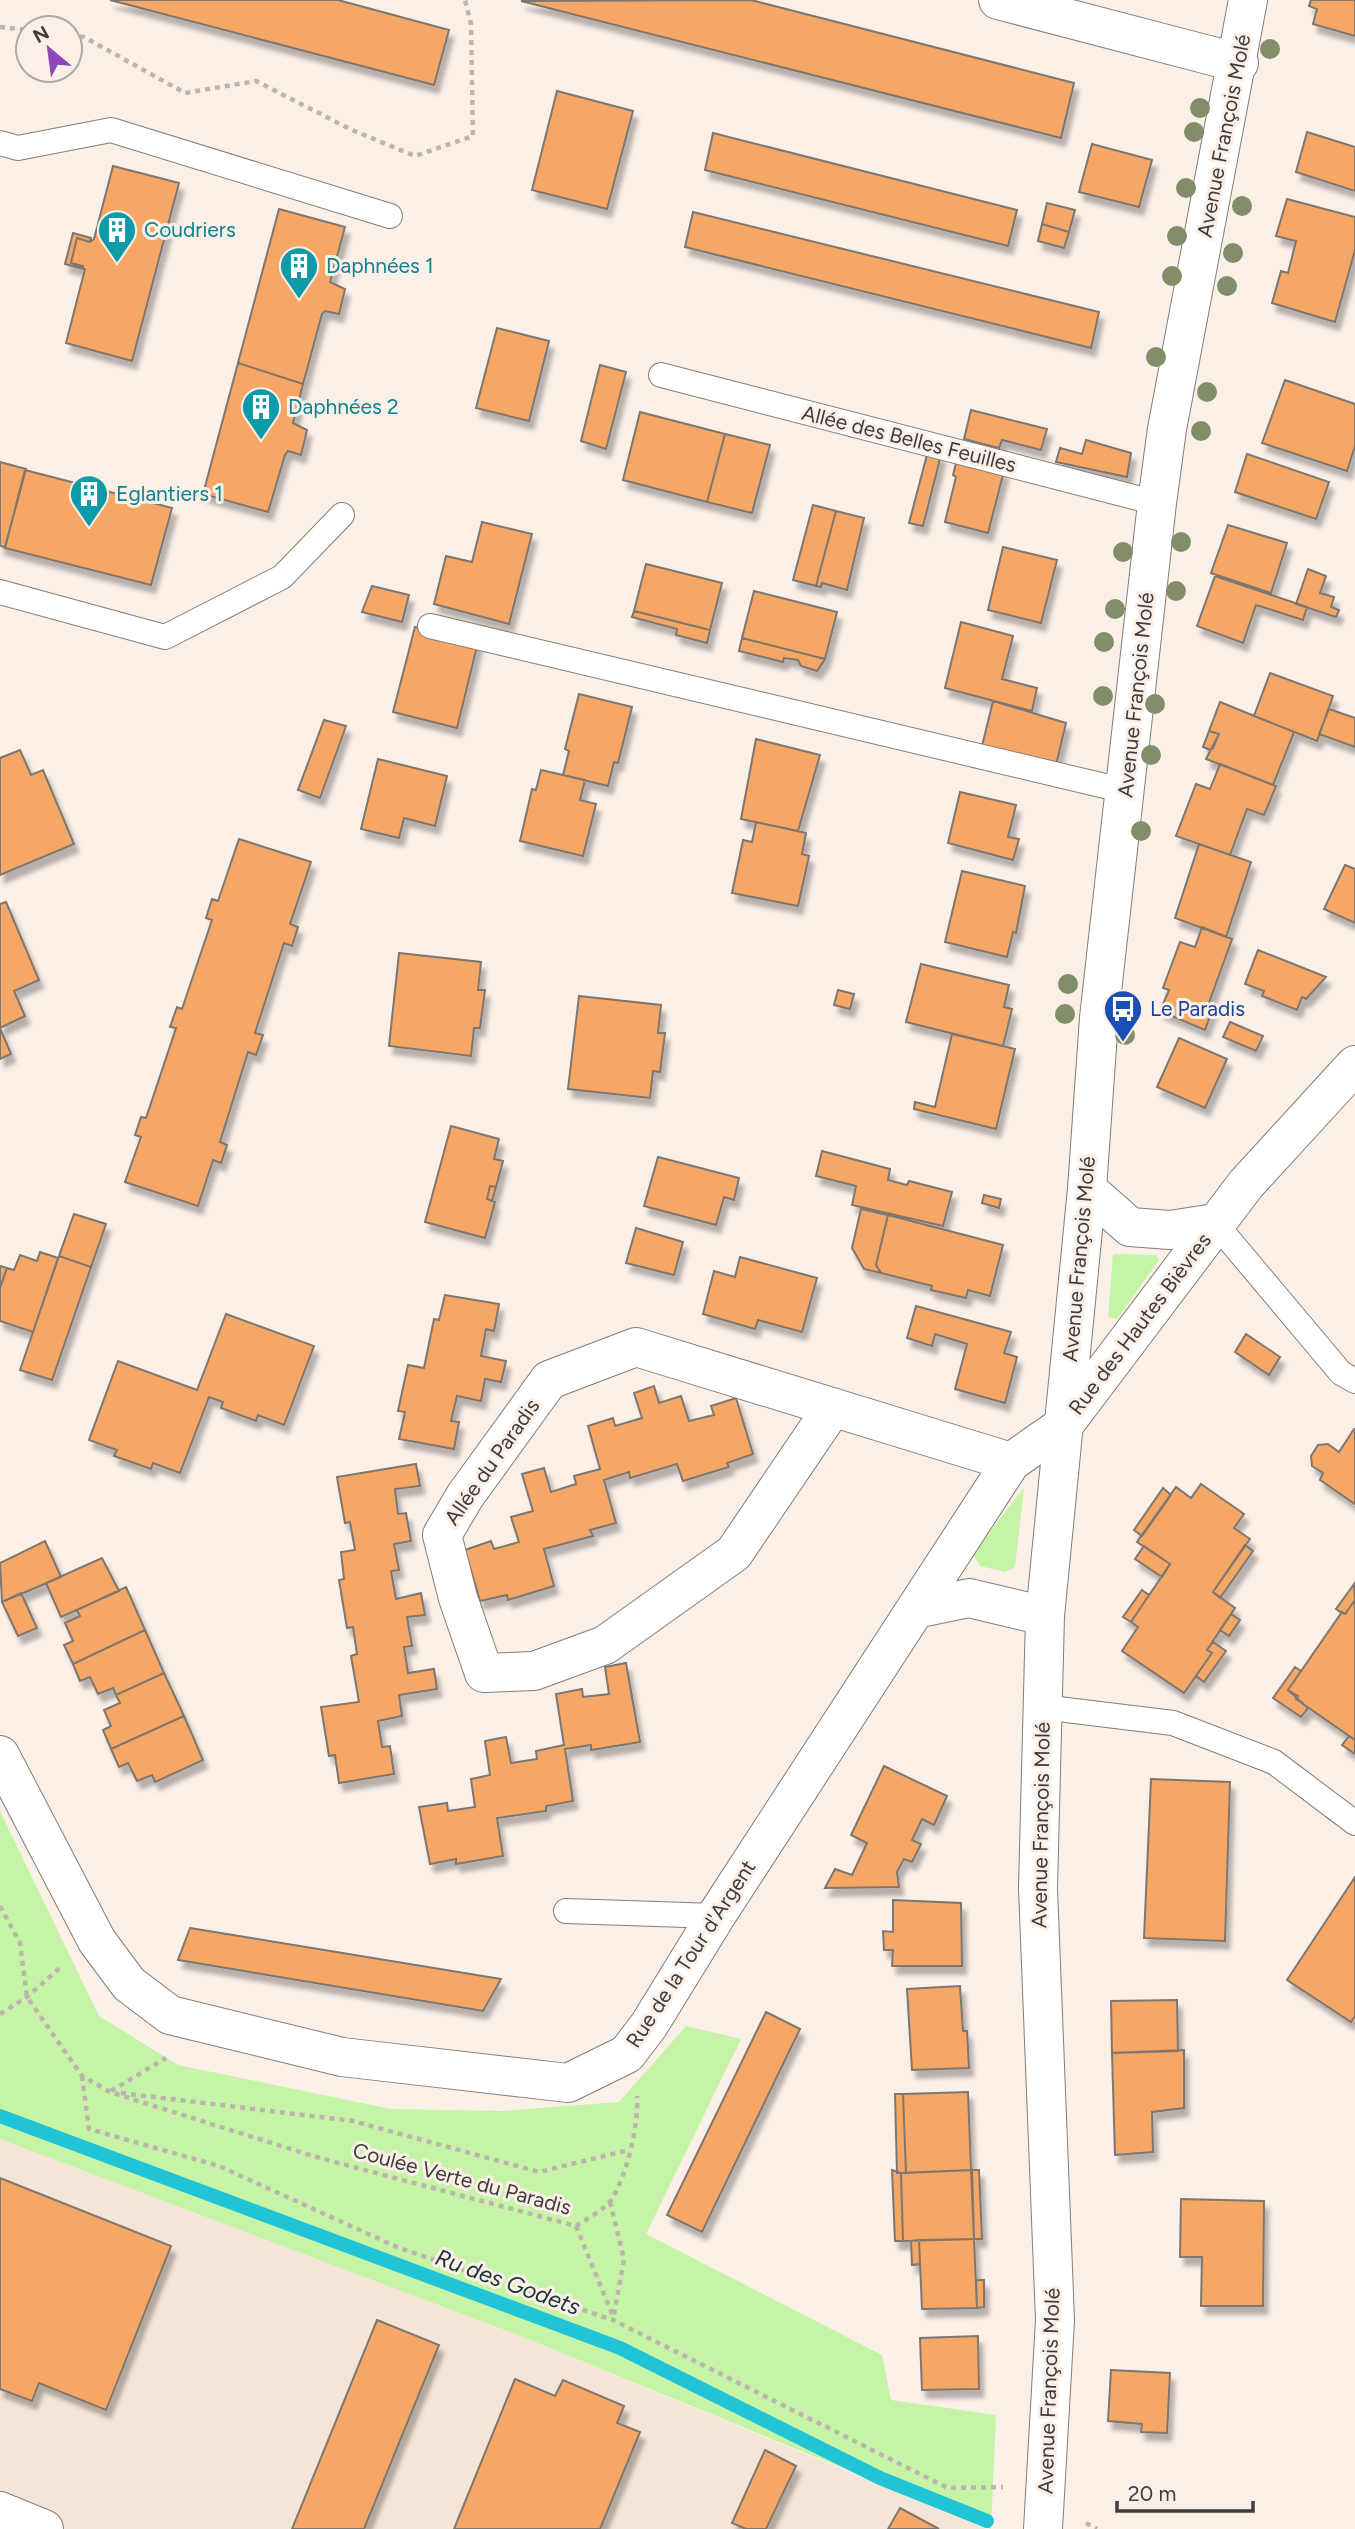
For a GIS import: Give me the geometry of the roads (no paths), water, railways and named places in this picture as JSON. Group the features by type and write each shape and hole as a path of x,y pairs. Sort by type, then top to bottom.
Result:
{"street":[{"path":"998,0 1238,63"},
{"name":"Avenue François Molé","path":"1044,2512 1055,2320 1038,1888 1045,1616 1087,1189 1099,1018 1157,503 1167,429 1248,0"},
{"name":"Rue des Hautes Bièvres","path":"1065,1426 1246,1184 1355,1065"},
{"name":"Rue des Hautes Bièvres","path":"1087,1189 1130,1227 1170,1230 1215,1223"},
{"name":"Allée du Paradis","path":"833,1407 734,1553 606,1645 534,1671 484,1672 457,1598 442,1535 465,1496 549,1380 636,1347 833,1407 1012,1462"},
{"name":"Rue de la Tour d'Argent","path":"0,1755 97,1941 129,1984 170,2015 342,2057 568,2084 627,2054 649,2025 716,1916 1012,1462 1065,1426"},
{"path":"916,1609 969,1598 1045,1616"},
{"path":"0,2511 44,2529"}],"lane":[{"path":"0,143 18,148 111,130 390,216"},
{"name":"Allée des Belles Feuilles","path":"661,375 1157,503"},
{"path":"0,592 166,638 282,577 342,515"},
{"path":"430,626 1126,791"},
{"path":"1215,1223 1341,1373 1355,1381"},
{"path":"1042,1707 1173,1723 1273,1762 1355,1823"},
{"path":"566,1910 716,1916"}],"waterway":[{"name":"Ru des Godets","path":"0,2116 620,2348 880,2478 987,2521"}],"place":[{"name":"Coudriers","path":"117,264"},
{"name":"Daphnées 1","path":"299,300"},
{"name":"Daphnées 2","path":"261,441"},
{"name":"Eglantiers 1","path":"89,528"},
{"name":"Le Paradis","path":"1123,1043"}]}
